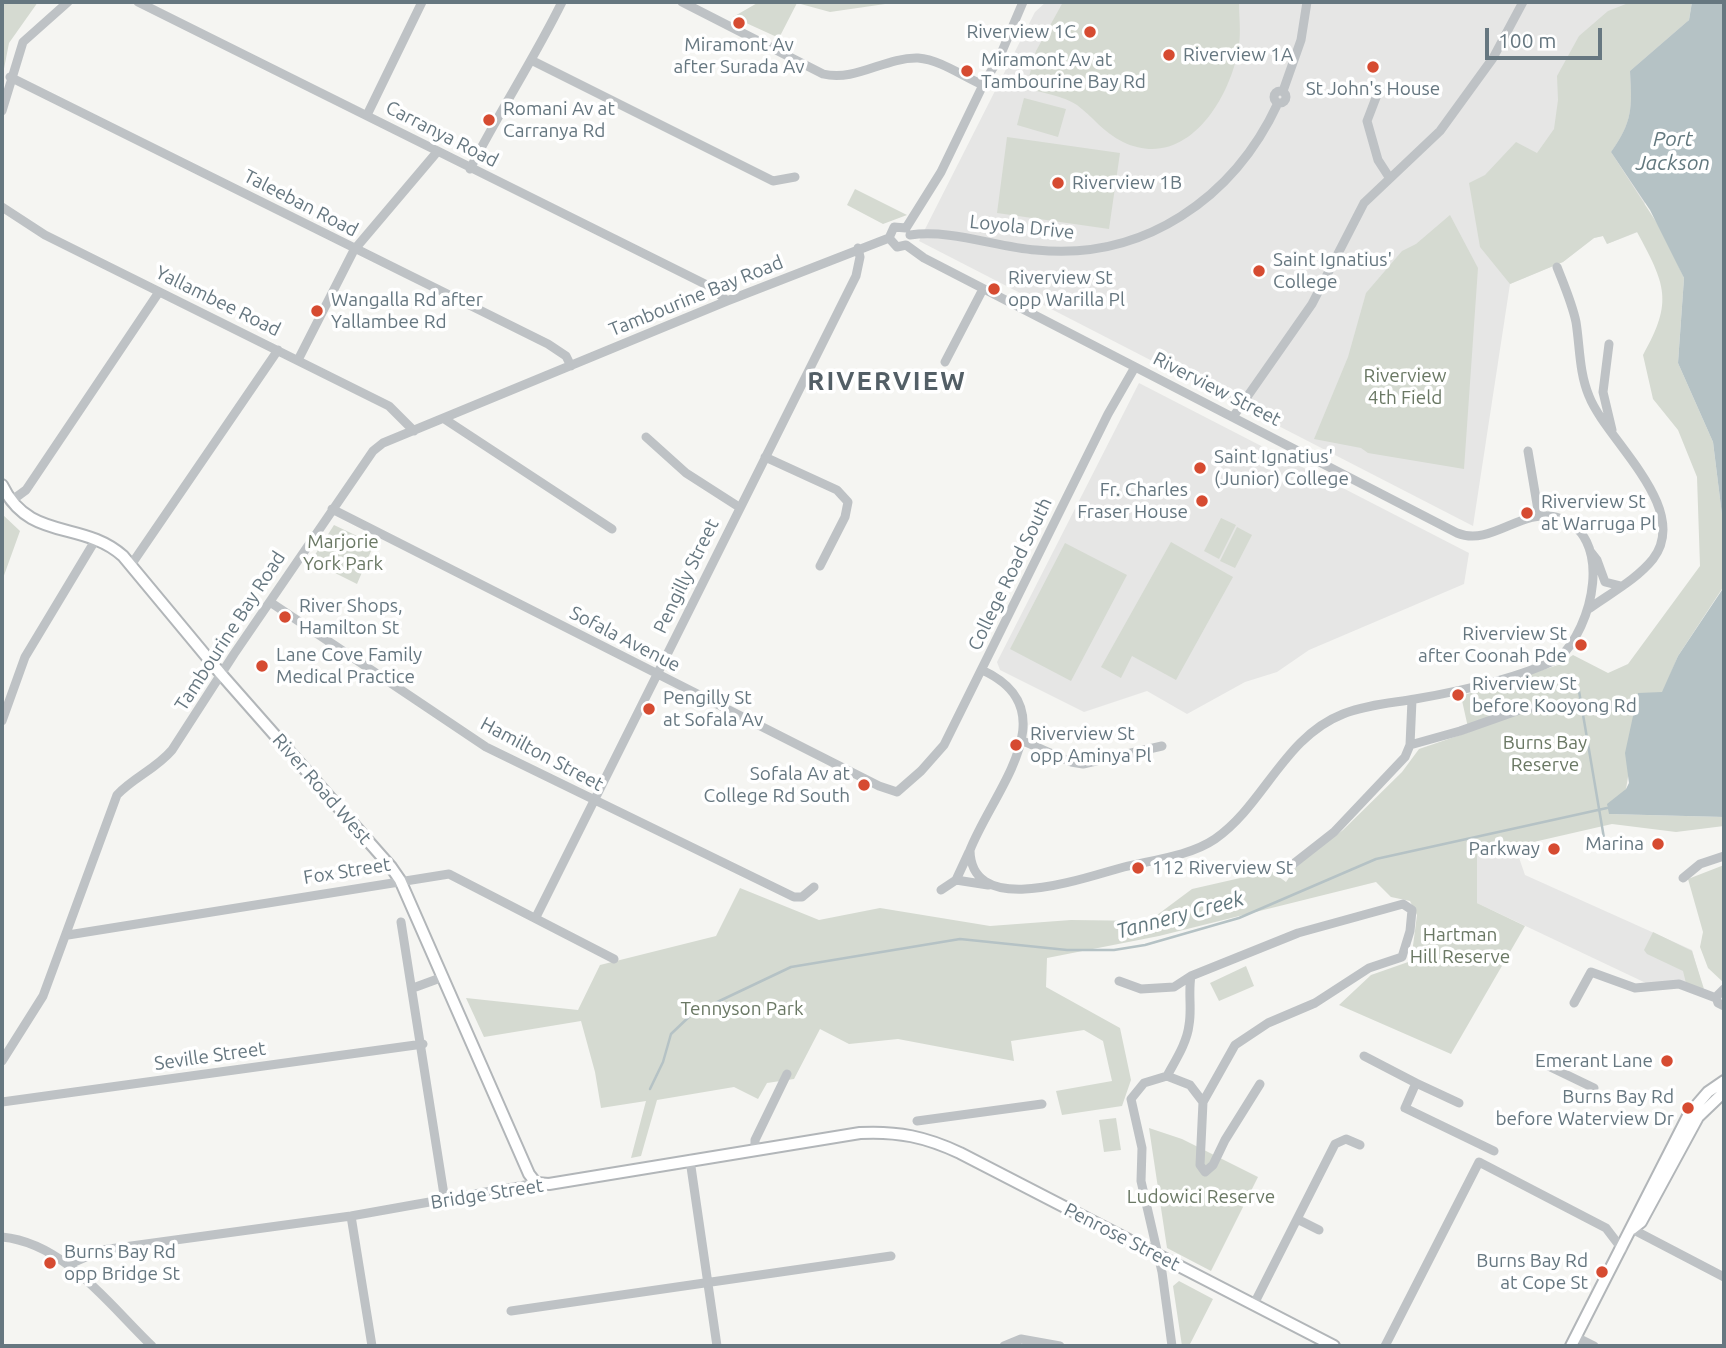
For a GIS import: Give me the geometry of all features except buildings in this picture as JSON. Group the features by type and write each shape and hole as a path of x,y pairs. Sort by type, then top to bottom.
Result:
{"main road":[{"name":"River Road West","path":"2,485 11,501 38,523 96,539 111,546 131,565 221,674 400,880 529,1174 536,1183"},
{"path":"1633,1229 1634,1218 1682,1127 1724,1074"},
{"path":"1708,1092 1724,1081"},
{"path":"1574,1342 1633,1229 1641,1222 1698,1117 1724,1092"},
{"name":"Bridge Street","path":"536,1183 550,1184 860,1133 908,1134"},
{"name":"Penrose Street","path":"908,1134 960,1153 1334,1346"}],"street":[{"path":"2,111 10,77 23,43 68,2"},
{"name":"Carranya Road","path":"138,2 711,287 727,301"},
{"path":"367,115 421,2"},
{"path":"470,169 499,112 533,61 562,2"},
{"path":"683,2 823,74 840,76 916,58 943,65 983,85"},
{"path":"888,239 894,246 907,236 1000,56 1023,2"},
{"name":"Loyola Drive","path":"907,236 939,236 1067,252 1114,246 1144,236 1188,213 1224,185 1254,148 1278,103 1285,101 1283,91 1301,40 1307,2"},
{"path":"1233,417 1312,304 1360,210 1389,177 1440,131 1493,58 1523,2"},
{"path":"533,61 773,181 795,177"},
{"name":"Taleeban Road","path":"10,77 548,344 566,356 571,366"},
{"path":"1377,95 1367,121 1378,160 1389,177"},
{"path":"299,360 354,250 437,152"},
{"name":"Yallambee Road","path":"2,207 45,235 390,406 414,431"},
{"name":"Tambourine Bay Road","path":"2,1061 6,1046 43,996 68,935 117,795 166,758 373,451 414,431 727,301 858,248 888,239 894,228 907,236"},
{"name":"Riverview Street","path":"907,236 916,254 1465,536 1488,534 1539,516"},
{"name":"Pengilly Street","path":"536,917 856,276 860,257 858,248"},
{"path":"1557,267 1570,300 1589,396 1648,483 1663,522 1660,545 1655,557 1622,586 1590,608"},
{"path":"945,362 983,289"},
{"path":"11,501 26,490 159,292"},
{"path":"1609,344 1603,391 1613,435"},
{"path":"131,565 278,350"},
{"name":"College Road South","path":"904,789 944,746 1108,414 1135,367"},
{"path":"446,419 611,530"},
{"path":"646,437 686,473 740,507"},
{"path":"1528,451 1539,516 1566,522 1578,531 1597,560 1605,582 1622,586"},
{"path":"765,457 837,490 848,502 845,517 820,566"},
{"name":"Sofala Avenue","path":"332,509 889,791 904,789"},
{"path":"2,721 24,657 54,605 89,556 96,539"},
{"path":"956,880 1036,889 1198,848 1225,831 1296,747 1324,724 1359,709 1446,694 1558,659 1571,647 1590,608 1593,578 1587,546"},
{"name":"Hamilton Street","path":"270,602 486,747 594,802 794,897 802,897 814,887"},
{"path":"941,890 956,880 1023,741 1025,717 1017,695 1005,682 982,670"},
{"path":"1283,872 1334,832 1397,768 1410,745 1412,700"},
{"path":"1410,745 1460,732 1525,708 1618,706"},
{"path":"1023,741 1071,762 1083,764 1162,746"},
{"path":"970,850 975,872 993,886"},
{"path":"1683,878 1700,864 1724,856"},
{"name":"Fox Street","path":"68,935 449,874 614,959"},
{"path":"1119,981 1141,989 1174,987 1191,976 1324,926 1403,904 1412,910 1413,919 1402,957 1370,968 1315,1003 1268,1023 1235,1045 1203,1102 1200,1165 1205,1172 1213,1166 1225,1140 1260,1084"},
{"path":"401,922 423,1044 446,1201"},
{"path":"1574,1003 1591,972 1635,988 1679,984 1716,998 1724,1006"},
{"path":"1167,1076 1189,1025 1188,997 1191,976"},
{"path":"413,988 443,977"},
{"path":"1716,998 1718,992 1724,989"},
{"name":"Seville Street","path":"2,1102 423,1044"},
{"path":"1364,1056 1459,1103"},
{"path":"1541,1062 1594,1088"},
{"path":"755,1150 755,1140 787,1074"},
{"path":"1172,1346 1141,1181 1142,1148 1131,1108 1134,1093 1144,1083 1167,1076 1191,1085 1203,1102"},
{"path":"1416,1083 1405,1108 1494,1151"},
{"path":"917,1121 1042,1104"},
{"path":"1254,1304 1335,1144 1346,1139 1360,1145"},
{"path":"690,1160 717,1346"},
{"path":"1385,1346 1479,1163 1606,1228 1622,1249"},
{"name":"Bridge Street","path":"68,1265 102,1250 351,1216 536,1183"},
{"path":"351,1216 372,1346"},
{"path":"1297,1219 1319,1230"},
{"path":"1633,1229 1724,1277"},
{"path":"2,1237 44,1249 68,1265 152,1346"},
{"path":"512,1311 891,1256"},
{"path":"1004,1346 1021,1339 1060,1346"},
{"path":"1574,1342 1594,1346"}],"shaded area":[{"name":"Saint Ignatius' College","path":"1046,2 1692,2 1638,232 1607,244 1603,236 1594,238 1563,262 1510,284 1473,526 919,241 1035,12"},
{"name":"Saint Ignatius' (Junior) College","path":"1139,383 1469,553 1464,584 1309,650 1277,672 1245,682 1187,714 1147,691 1084,712 1000,670 997,662"},
{"path":"1515,846 1525,875 1692,950 1703,989 1648,984 1477,903 1477,855"}],"green space":[{"path":"2,2 38,2 9,43 2,79"},
{"path":"759,2 899,2 830,12 797,3 779,38 733,17"},
{"path":"1063,2 1239,2 1240,40 1234,66 1226,87 1202,125 1185,139 1167,147 1146,149 1116,138 1072,102 1026,88 1036,51"},
{"path":"1631,2 1692,2 1689,20 1630,71 1630,114 1624,131 1611,152 1664,234 1684,278 1678,363 1713,442 1724,531 1722,589 1678,656 1628,777 1626,789 1609,814 1724,817 1724,826 1676,832 1612,824 1477,855 1477,903 1525,926 1451,1054 1339,1005 1371,975 1411,961 1417,915 1410,901 1391,897 1376,882 1159,936 1047,958 1046,987 1120,1028 1131,1080 1122,1106 1062,1115 1056,1091 1112,1081 1103,1041 1084,1030 1011,1041 1014,1061 898,1039 849,1044 820,1029 794,1079 767,1083 758,1099 734,1087 657,1100 641,1156 631,1158 646,1101 601,1108 595,1072 581,1021 484,1037 466,998 578,1010 600,965 716,936 740,888 819,920 880,908 990,926 1071,920 1149,921 1192,889 1271,871 1286,882 1298,864 1343,830 1402,772 1419,749 1469,732 1461,696 1558,665 1573,655 1608,673 1628,664 1700,566 1697,477 1678,430 1653,399 1643,355 1653,336 1662,306 1659,280 1637,232 1607,244 1603,236 1594,238 1563,262 1510,284 1480,247 1469,183 1485,175 1516,142 1537,153 1554,129 1558,100 1557,76 1579,36 1608,11"},
{"path":"1024,98 1066,109 1058,137 1017,125"},
{"name":"Riverview 1B","path":"1007,137 1120,153 1109,229 997,213"},
{"path":"855,189 907,215 883,224 847,205"},
{"name":"Riverview 4th Field","path":"1450,215 1478,268 1464,469 1368,453 1361,448 1314,439 1348,357 1366,293 1402,251 1416,244"},
{"path":"2,514 20,531 2,581"},
{"path":"1221,518 1236,525 1219,559 1204,551"},
{"name":"Marjorie York Park","path":"334,525 374,544 357,584 311,561"},
{"path":"1237,527 1252,535 1235,568 1220,561"},
{"path":"1171,542 1233,577 1176,680 1132,656 1121,678 1101,667"},
{"path":"1065,543 1127,575 1071,681 1010,649"},
{"path":"1724,865 1724,983 1708,968 1700,947 1703,932 1688,879"},
{"path":"1653,932 1692,951 1704,989 1686,983 1683,971 1647,954 1644,950"},
{"path":"1246,966 1254,986 1219,1001 1210,983"},
{"path":"1116,1118 1121,1150 1104,1152 1099,1120"},
{"name":"Ludowici Reserve","path":"1149,1128 1182,1139 1258,1177 1211,1271 1167,1248"},
{"path":"1179,1281 1213,1299 1189,1346 1182,1346 1173,1286"}],"water":[{"name":"Port Jackson","path":"1692,2 1724,2 1724,531 1713,442 1678,363 1684,278 1650,210 1611,152 1624,131 1630,114 1630,71 1689,20"},
{"path":"1724,575 1724,817 1609,814 1607,804 1626,789 1629,783 1625,753 1638,693 1662,692 1678,656 1722,590"}],"waterway":[{"path":"1579,691 1605,844"},
{"name":"Tannery Creek","path":"650,1089 663,1062 671,1034 692,1014 791,967 960,939 1067,950 1114,950 1145,945 1239,918 1376,859 1607,808"}],"place":[{"name":"Miramont Av after Surada Av","path":"739,23"},
{"name":"Riverview 1C","path":"1090,32"},
{"name":"Riverview 1A","path":"1169,55"},
{"name":"St John's House","path":"1373,67"},
{"name":"Miramont Av at Tambourine Bay Rd","path":"967,71"},
{"name":"Romani Av at Carranya Rd","path":"489,120"},
{"name":"Riverview 1B","path":"1058,183"},
{"name":"Saint Ignatius' College","path":"1259,271"},
{"name":"Riverview St opp Warilla Pl","path":"994,289"},
{"name":"Wangalla Rd after Yallambee Rd","path":"317,311"},
{"name":"Saint Ignatius' (Junior) College","path":"1200,468"},
{"name":"Fr. Charles Fraser House","path":"1202,501"},
{"name":"Riverview St at Warruga Pl","path":"1527,513"},
{"name":"River Shops, Hamilton St","path":"285,617"},
{"name":"Riverview St after Coonah Pde","path":"1581,645"},
{"name":"Lane Cove Family Medical Practice","path":"262,666"},
{"name":"Riverview St before Kooyong Rd","path":"1458,695"},
{"name":"Pengilly St at Sofala Av","path":"649,709"},
{"name":"Riverview St opp Aminya Pl","path":"1016,745"},
{"name":"Sofala Av at College Rd South","path":"864,785"},
{"name":"Marina","path":"1658,844"},
{"name":"Parkway","path":"1554,849"},
{"name":"112 Riverview St","path":"1138,868"},
{"name":"Emerant Lane","path":"1667,1061"},
{"name":"Burns Bay Rd before Waterview Dr","path":"1688,1108"},
{"name":"Burns Bay Rd opp Bridge St","path":"50,1263"},
{"name":"Burns Bay Rd at Cope St","path":"1602,1272"}],"district":[{"name":"RIVERVIEW","path":"887,381"}],"park label":[{"name":"Burns Bay Reserve","path":"1545,754"},
{"name":"Hartman Hill Reserve","path":"1460,946"},
{"name":"Tennyson Park","path":"742,1009"}]}
